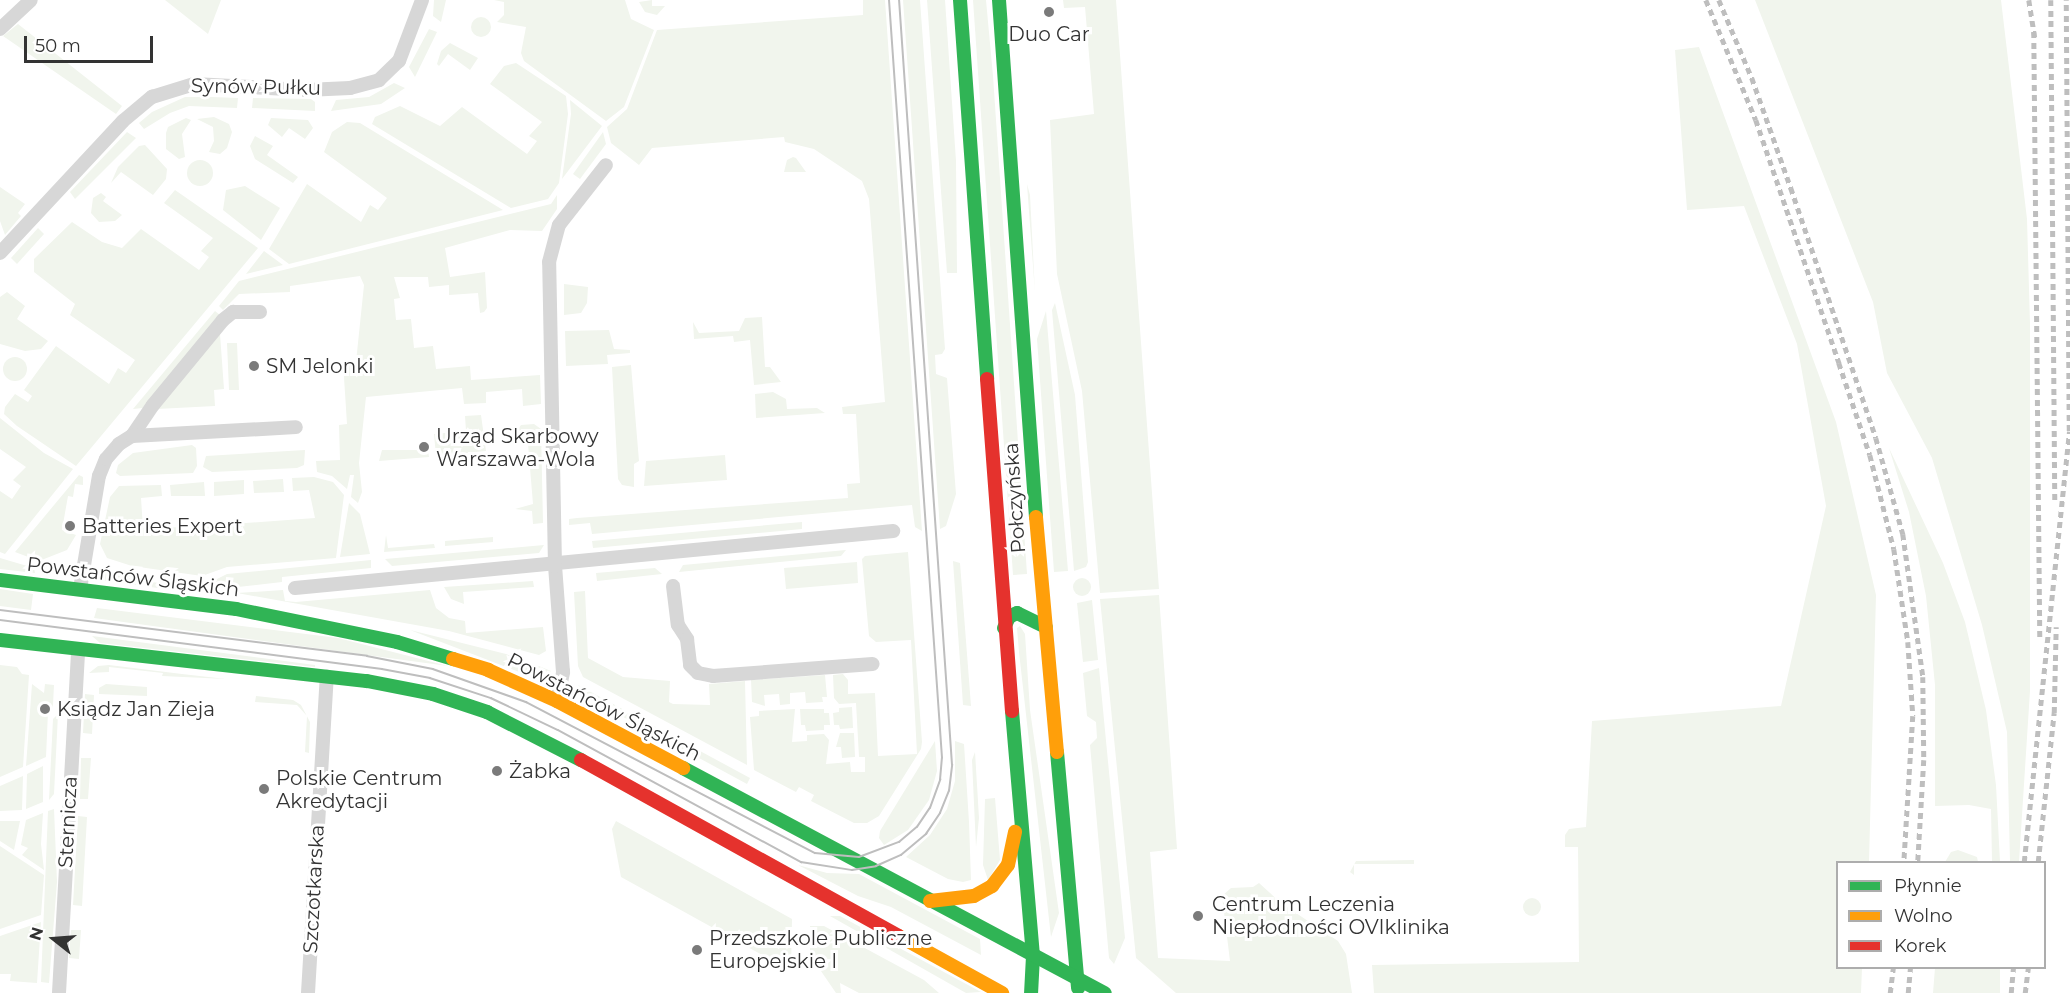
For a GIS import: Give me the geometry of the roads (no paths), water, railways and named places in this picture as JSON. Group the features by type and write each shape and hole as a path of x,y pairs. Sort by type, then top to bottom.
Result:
{"main road":[{"name":"Połczyńska","path":"960,0 1004,628 1033,956 1031,993"},
{"name":"Połczyńska","path":"999,0 1046,627 1078,993"},
{"name":"Powstańców Śląskich","path":"0,580 237,609 397,642 488,670 557,701 928,901 1106,993"},
{"path":"1004,628 1009,617 1017,613 1036,619 1046,627"},
{"path":"0,640 327,677 433,694 514,724 1002,993"},
{"path":"928,901 974,896 992,886 1008,865 1019,815"}],"street":[{"path":"0,29 31,0"},
{"name":"Synów Pułku","path":"0,253 123,121 152,97 194,84 327,89 379,80 399,61 422,0"},
{"path":"557,701 563,672 555,566 551,244 559,225 606,165"},
{"path":"80,589 99,476 106,459 132,436 153,405 223,320 233,312 260,312"},
{"path":"132,436 296,427"},
{"path":"295,588 555,566 893,531"},
{"path":"673,586 678,625 687,639 690,665 698,673 713,676 873,664"},
{"name":"Sternicza","path":"59,993 78,650"},
{"name":"Szczotkarska","path":"308,993 327,677"}],"tram line":[{"path":"0,610 367,656 433,669 526,702 815,853 859,857 899,842 917,827 930,808 940,780 942,758 889,0"},
{"path":"0,620 382,669 430,678 491,698 558,730 801,862 852,870 876,866 901,855 926,834 940,813 949,791 952,765 899,0"}],"railway":[{"path":"1706,0 1756,120 1870,455 1894,549 1908,642 1913,716 1904,861"},
{"path":"1719,0 1752,78 1791,188 1876,438 1903,534 1923,677 1924,760 1918,861"},
{"path":"2029,0 2035,39"},
{"path":"2051,0 2055,501"},
{"path":"2024,861 2069,431 2066,0"},
{"path":"2034,32 2040,639"},
{"path":"2038,861 2054,713 2056,627"},
{"path":"1890,993 1893,969"},
{"path":"1908,993 1910,969"},
{"path":"2011,993 2013,969"},
{"path":"2025,993 2028,969"}],"place":[{"name":"Duo Car","path":"1049,12"},
{"name":"SM Jelonki","path":"254,366"},
{"name":"Urząd Skarbowy Warszawa-Wola","path":"424,447"},
{"name":"Batteries Expert","path":"70,526"},
{"name":"Ksiądz Jan Zieja","path":"45,709"},
{"name":"Żabka","path":"497,771"},
{"name":"Polskie Centrum Akredytacji","path":"264,789"},
{"name":"Centrum Leczenia Niepłodności OVIklinika","path":"1198,916"},
{"name":"Przedszkole Publiczne Europejskie I","path":"697,950"}]}
